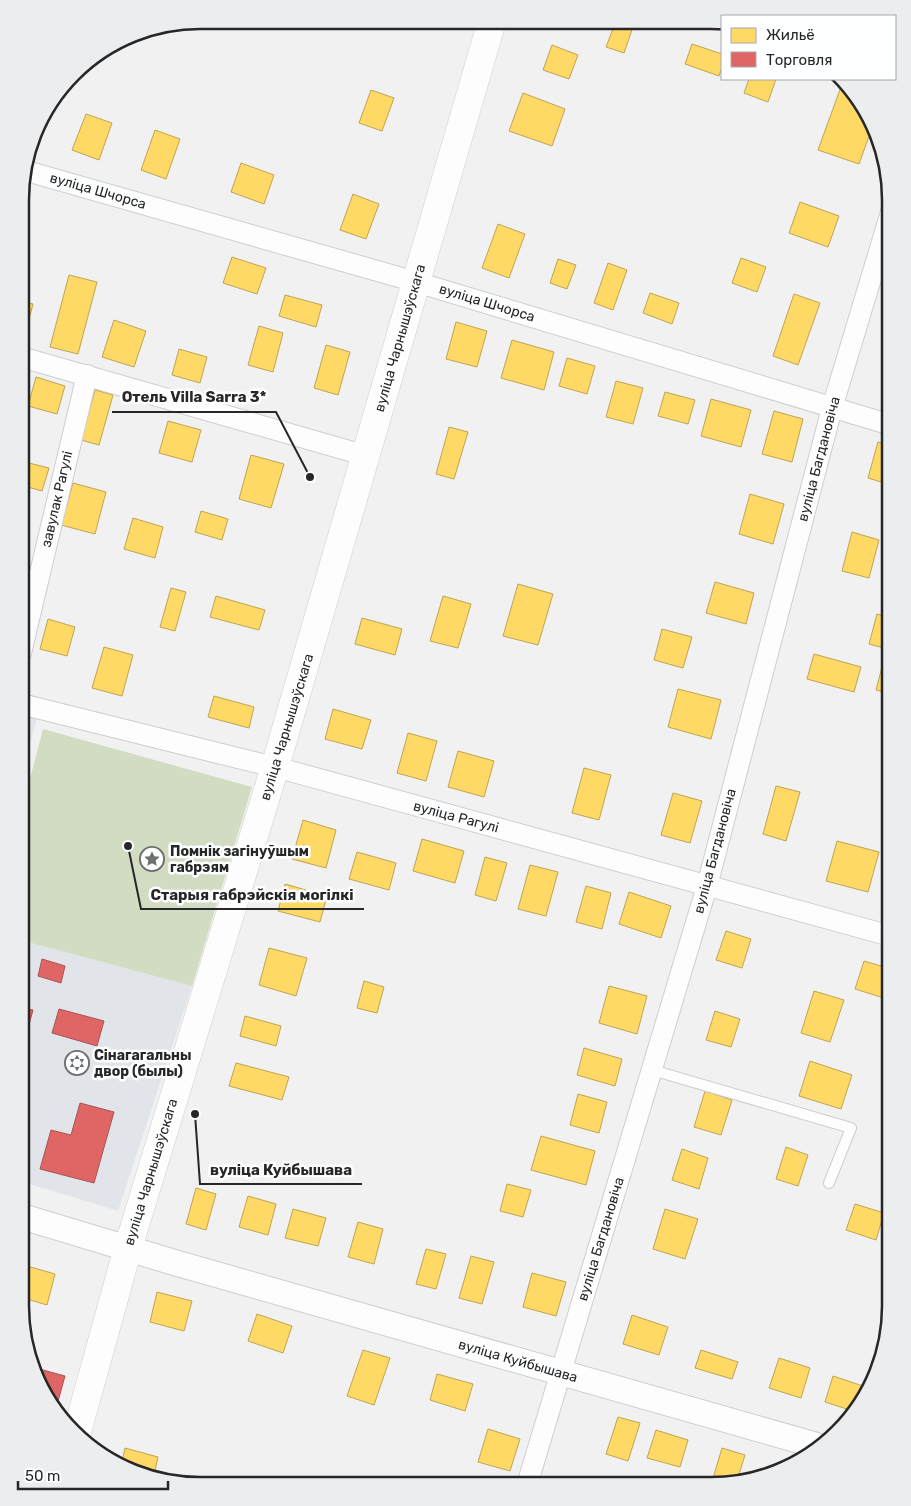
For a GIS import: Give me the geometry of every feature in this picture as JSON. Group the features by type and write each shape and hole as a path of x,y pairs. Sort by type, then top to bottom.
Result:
{"main road":[{"name":"вуліца Чарнышэўскага","path":"79,1426 128,1248 275,768 490,29"}],"street":[{"name":"вуліца Шчорса","path":"31,172 416,282 882,422"},
{"name":"вуліца Багдановіча","path":"530,1477 707,886 832,408 882,242"},
{"path":"29,359 367,456"},
{"name":"завулак Рагулі","path":"29,619 87,375"},
{"name":"вуліца Рагулі","path":"29,706 275,768 882,934"},
{"name":"вуліца Куйбышава","path":"29,1219 561,1374 812,1444"}],"lane":[{"path":"652,1070 851,1128 829,1183"}],"shaded area":[{"path":"29,716 37,718 29,747"},
{"path":"29,942 192,986 118,1211 29,1184"}],"green space":[{"path":"43,729 252,787 192,986 29,942 29,782"}],"building: Жильё":[{"path":"613,29 632,29 624,53 606,47"},
{"path":"692,44 721,54 719,76 685,64"},
{"path":"552,45 578,55 569,79 543,70"},
{"path":"749,80 776,80 768,102 744,93"},
{"path":"840,88 859,114 869,135 859,164 818,150"},
{"path":"371,90 394,98 382,131 359,123"},
{"path":"523,93 565,109 552,146 509,131"},
{"path":"86,114 112,123 99,160 72,150"},
{"path":"155,130 180,139 166,179 141,170"},
{"path":"241,163 274,175 264,204 231,192"},
{"path":"353,194 379,204 366,239 340,230"},
{"path":"800,202 839,216 828,247 789,233"},
{"path":"498,224 525,234 509,278 482,268"},
{"path":"232,257 266,268 257,294 223,283"},
{"path":"741,258 766,267 757,292 732,283"},
{"path":"558,259 576,265 567,289 550,283"},
{"path":"608,263 627,270 613,310 594,303"},
{"path":"69,275 97,282 78,354 50,347"},
{"path":"650,293 679,303 672,324 643,313"},
{"path":"794,294 820,303 798,365 773,356"},
{"path":"285,295 322,305 316,327 279,316"},
{"path":"29,303 33,304 29,319"},
{"path":"114,320 146,331 134,367 102,357"},
{"path":"456,322 487,331 477,367 446,359"},
{"path":"259,326 283,333 273,372 248,365"},
{"path":"512,340 554,352 544,390 501,378"},
{"path":"326,345 350,352 338,395 314,388"},
{"path":"179,349 207,357 200,383 172,375"},
{"path":"567,358 595,366 587,394 559,386"},
{"path":"36,377 65,386 57,414 29,406"},
{"path":"616,381 643,388 633,424 606,417"},
{"path":"95,390 113,395 99,445 81,440"},
{"path":"665,392 695,400 688,424 658,416"},
{"path":"711,399 751,410 741,447 701,436"},
{"path":"774,411 803,419 792,462 762,454"},
{"path":"168,421 201,430 192,462 159,453"},
{"path":"449,427 468,432 454,479 436,474"},
{"path":"878,442 882,443 882,482 868,478"},
{"path":"251,455 284,464 271,508 239,499"},
{"path":"29,463 49,468 42,491 29,487"},
{"path":"73,483 106,492 95,534 61,525"},
{"path":"750,494 784,504 773,544 739,534"},
{"path":"201,511 228,519 222,540 195,532"},
{"path":"133,518 163,527 155,558 124,549"},
{"path":"852,532 879,540 869,578 842,571"},
{"path":"715,582 754,593 746,624 706,613"},
{"path":"518,584 553,594 538,645 503,636"},
{"path":"171,588 186,592 175,631 160,627"},
{"path":"216,596 265,610 259,630 210,617"},
{"path":"443,596 471,604 458,648 430,641"},
{"path":"877,614 882,615 882,648 869,644"},
{"path":"362,618 402,629 395,655 355,644"},
{"path":"48,619 75,627 67,656 40,649"},
{"path":"662,629 692,637 683,668 654,660"},
{"path":"104,647 133,655 122,696 92,688"},
{"path":"814,654 861,667 854,692 807,679"},
{"path":"882,667 882,692 876,690"},
{"path":"678,689 721,700 711,739 668,727"},
{"path":"214,696 254,707 249,728 208,717"},
{"path":"333,709 371,720 362,749 325,739"},
{"path":"408,733 437,741 426,781 397,773"},
{"path":"458,751 494,761 484,797 448,787"},
{"path":"584,768 611,775 599,820 572,813"},
{"path":"776,786 800,792 786,841 763,834"},
{"path":"673,793 702,801 690,843 661,835"},
{"path":"303,820 336,830 326,868 292,859"},
{"path":"422,839 464,851 455,883 413,871"},
{"path":"837,841 879,852 868,892 826,881"},
{"path":"357,852 396,863 389,890 349,879"},
{"path":"485,857 507,863 496,901 475,895"},
{"path":"530,865 558,872 546,916 518,909"},
{"path":"285,884 327,896 320,922 278,911"},
{"path":"586,886 611,893 602,929 576,922"},
{"path":"629,892 671,906 661,938 619,924"},
{"path":"726,931 751,939 742,968 716,960"},
{"path":"269,948 307,958 296,996 259,985"},
{"path":"864,961 882,966 882,997 855,989"},
{"path":"364,981 384,987 377,1013 357,1008"},
{"path":"609,986 647,996 637,1034 599,1023"},
{"path":"814,991 844,1000 830,1042 801,1033"},
{"path":"715,1011 740,1019 731,1047 706,1040"},
{"path":"245,1016 281,1026 276,1046 240,1036"},
{"path":"584,1048 622,1059 615,1086 577,1075"},
{"path":"810,1061 852,1075 841,1109 799,1096"},
{"path":"236,1063 289,1077 282,1100 229,1086"},
{"path":"705,1091 732,1100 721,1135 694,1127"},
{"path":"578,1094 607,1102 599,1133 570,1125"},
{"path":"541,1136 595,1151 586,1185 531,1170"},
{"path":"786,1147 808,1155 798,1186 776,1179"},
{"path":"682,1149 708,1158 699,1189 672,1180"},
{"path":"507,1184 531,1190 523,1217 500,1211"},
{"path":"196,1188 216,1194 206,1230 186,1224"},
{"path":"248,1196 276,1204 268,1235 239,1227"},
{"path":"855,1204 882,1212 882,1220 876,1240 846,1230"},
{"path":"293,1209 326,1218 318,1246 285,1238"},
{"path":"665,1209 698,1219 685,1259 653,1249"},
{"path":"358,1222 383,1229 374,1264 348,1257"},
{"path":"426,1249 446,1254 436,1289 416,1284"},
{"path":"471,1256 494,1262 482,1304 459,1298"},
{"path":"29,1267 55,1274 47,1305 29,1300"},
{"path":"532,1273 566,1282 556,1316 523,1307"},
{"path":"157,1292 192,1301 184,1331 150,1322"},
{"path":"257,1314 292,1326 283,1353 248,1341"},
{"path":"632,1315 668,1327 659,1355 623,1344"},
{"path":"363,1350 390,1358 374,1405 347,1396"},
{"path":"701,1350 738,1362 732,1379 695,1368"},
{"path":"779,1358 810,1368 801,1398 769,1388"},
{"path":"437,1374 473,1384 465,1411 430,1400"},
{"path":"833,1376 862,1386 847,1409 825,1402"},
{"path":"618,1417 640,1423 628,1461 606,1454"},
{"path":"488,1429 520,1439 510,1471 478,1462"},
{"path":"656,1430 688,1440 680,1467 647,1458"},
{"path":"125,1448 158,1457 155,1471 123,1458"},
{"path":"722,1448 745,1455 739,1475 713,1477"}],"building: Торговля":[{"path":"42,959 65,966 61,983 38,976"},
{"path":"29,1009 33,1010 29,1024"},
{"path":"59,1009 104,1021 97,1046 52,1033"},
{"path":"80,1103 114,1112 94,1183 40,1169 51,1130 71,1135"},
{"path":"41,1369 65,1376 58,1401"}],"place":[{"name":"Отель Villa Sarra 3*","path":"310,477"},
{"name":"Старыя габрэйскія могілкі","path":"128,846"},
{"name":"Помнік загінуўшым габрэям","path":"152,859"},
{"name":"Сінагагальны двор (былы)","path":"77,1063"},
{"name":"вуліца Куйбышава","path":"195,1114"}]}
